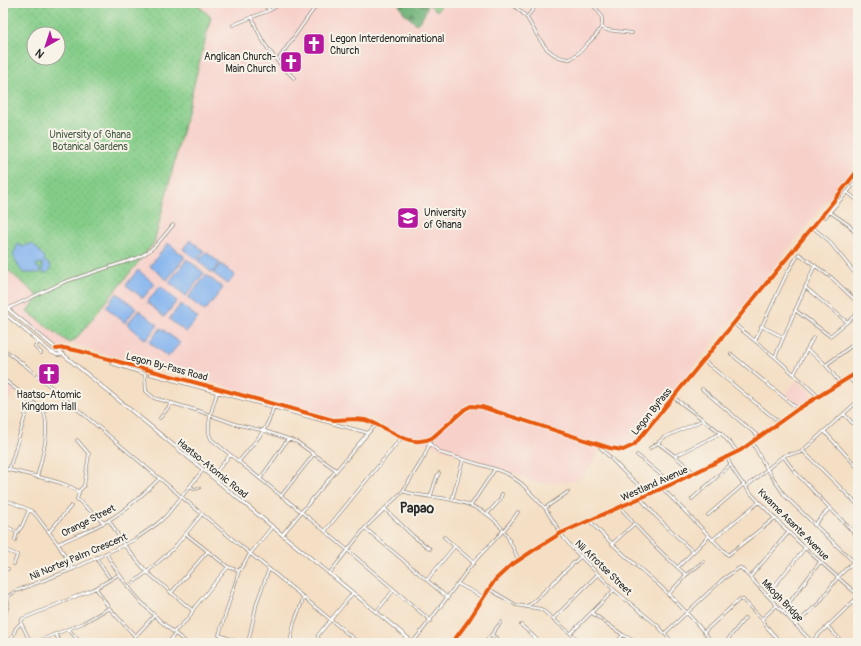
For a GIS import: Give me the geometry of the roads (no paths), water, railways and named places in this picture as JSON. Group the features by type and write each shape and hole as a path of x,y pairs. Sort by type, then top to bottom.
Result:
{"street":[{"path":"261,3 270,10"},
{"path":"233,25 270,10 282,3"},
{"path":"277,61 318,3"},
{"path":"511,3 527,17 532,29 546,49 564,59 570,59 575,56 599,31 601,26 601,14 597,8 589,3"},
{"path":"527,17 538,3"},
{"path":"252,17 262,40 277,61 294,78"},
{"path":"601,26 607,30 632,33"},
{"name":"Legon ByPass","path":"432,438 465,409 471,406 482,407 610,448 622,450 634,445 858,170"},
{"path":"820,217 825,217 858,180"},
{"path":"847,192 858,200"},
{"path":"830,212 849,225 858,237"},
{"path":"8,309 64,282 142,256 152,249 173,224"},
{"path":"812,227 828,240 858,277"},
{"path":"793,251 832,278 858,303"},
{"path":"755,341 792,264 799,254"},
{"path":"775,357 805,287 816,266"},
{"path":"805,287 847,322"},
{"name":"Haatso-Atomic Road","path":"3,305 414,643"},
{"path":"795,310 830,336 858,313"},
{"path":"3,312 54,354 62,354"},
{"path":"734,323 775,357 818,396"},
{"path":"761,326 783,337"},
{"path":"794,374 813,338"},
{"path":"826,365 858,341"},
{"path":"39,342 35,347 41,353"},
{"name":"Legon By-Pass Road","path":"56,349 64,348 108,359 218,388 273,406 333,420 364,419 376,424"},
{"path":"3,349 26,366 181,497 359,643"},
{"path":"806,350 817,356 840,383"},
{"path":"731,354 798,409"},
{"path":"108,359 111,364 144,373 146,377 146,391 154,398 300,443 336,470"},
{"path":"703,360 779,422"},
{"name":"Westland Avenue","path":"453,642 469,620 488,588 499,576 519,560 561,533 672,484 727,457 752,442 818,396 858,372"},
{"path":"150,374 368,432"},
{"path":"3,378 42,410 45,417 46,433 37,477"},
{"path":"849,378 858,388"},
{"path":"218,388 208,431 209,436 230,455 431,620"},
{"path":"702,390 759,437"},
{"path":"673,397 721,433 737,451"},
{"path":"9,470 30,400"},
{"path":"746,487 783,456 788,454 798,454 804,451 858,401"},
{"path":"160,418 172,403"},
{"path":"239,461 265,431 273,406"},
{"path":"844,414 858,429"},
{"path":"650,448 663,438 703,420"},
{"path":"282,535 376,424 416,442 426,441 432,438"},
{"path":"825,432 858,468"},
{"path":"675,456 721,433"},
{"path":"325,532 402,437"},
{"path":"329,574 365,528 403,491 424,457 432,438"},
{"path":"260,479 288,439"},
{"path":"77,440 90,454 84,486 78,492 78,499 104,523"},
{"path":"595,442 625,473 649,494"},
{"path":"658,442 694,473"},
{"path":"752,442 780,491 858,566"},
{"name":"Nii Afrotse Street","path":"430,444 441,453 508,474 532,494 545,508 561,533 580,556 614,590 657,625 674,643"},
{"path":"804,451 858,505"},
{"path":"281,496 314,454"},
{"path":"212,477 230,455"},
{"path":"637,455 672,484"},
{"path":"783,456 795,472 858,537"},
{"name":"Kwame Asante Avenue","path":"727,457 730,465 759,502 788,532 858,596"},
{"path":"452,500 463,460"},
{"path":"692,499 730,465"},
{"path":"3,468 59,483 75,489 78,492"},
{"path":"471,505 480,489 495,469"},
{"name":"Nii Nortey Palm Crescent","path":"7,597 16,591 73,569 134,540 166,516 203,470"},
{"path":"430,497 439,473"},
{"name":"Orange Street","path":"58,544 109,520 135,502 160,478"},
{"path":"708,515 744,484"},
{"path":"190,486 193,488 199,488"},
{"path":"662,488 727,555 730,555 775,518"},
{"path":"403,491 471,505 487,514 503,530 519,560"},
{"path":"545,508 568,492"},
{"path":"487,514 500,500 502,494"},
{"path":"640,498 648,508 693,552"},
{"path":"3,499 35,514 58,544 73,569"},
{"path":"712,540 759,502"},
{"path":"49,532 71,506"},
{"path":"620,507 634,524 686,575"},
{"path":"814,525 829,508"},
{"path":"385,509 412,536 430,549"},
{"path":"16,540 17,534 29,510"},
{"path":"414,643 474,563 511,522 518,512"},
{"path":"128,587 173,549 202,514"},
{"path":"109,520 124,545 147,572 192,610"},
{"path":"590,521 612,544 687,612 713,643"},
{"path":"612,544 634,524"},
{"path":"3,525 15,530 17,534"},
{"path":"241,643 219,635 239,571 272,526"},
{"path":"365,528 448,598"},
{"path":"750,578 788,532"},
{"path":"186,534 228,567 239,571"},
{"path":"678,567 709,536"},
{"path":"444,537 474,563"},
{"path":"427,580 454,547"},
{"path":"767,595 805,548"},
{"path":"3,549 17,555 14,564"},
{"path":"171,593 208,551"},
{"path":"106,553 118,575 154,616 187,643"},
{"path":"526,607 532,604 580,556"},
{"path":"97,557 98,561 109,577"},
{"path":"795,625 819,603 838,577 858,557"},
{"path":"668,595 686,575 703,562"},
{"path":"782,612 821,562"},
{"path":"168,643 189,618 192,610 228,567"},
{"path":"3,568 8,569"},
{"name":"Mkogh Bridge","path":"687,612 723,579 737,569 741,568 812,643"},
{"path":"248,643 258,602 269,569"},
{"path":"553,619 598,574"},
{"path":"12,640 16,628 22,619 96,588 118,575"},
{"path":"458,584 483,597"},
{"path":"96,588 109,608 135,636"},
{"path":"488,588 513,604 541,609 582,643"},
{"path":"376,612 394,590"},
{"path":"571,633 614,590"},
{"path":"319,643 318,635 353,593"},
{"path":"3,596 7,597 8,604 3,623"},
{"path":"812,643 858,596"},
{"path":"290,643 294,622 304,597"},
{"path":"704,632 738,600 742,600 762,619 766,626 781,643"},
{"path":"532,604 534,608"},
{"path":"762,619 776,606"},
{"path":"21,622 32,643 83,623 109,608"},
{"path":"592,612 623,635 638,643"},
{"path":"665,634 687,612"},
{"path":"129,643 154,616"},
{"path":"725,643 745,618"},
{"path":"485,643 501,622"},
{"path":"521,625 540,643"},
{"path":"828,627 843,643"},
{"path":"68,629 81,643"},
{"path":"55,634 61,643"},
{"path":"492,634 503,643"},
{"path":"616,643 623,635"},
{"path":"401,643 406,637"},
{"path":"453,642 457,643"}],"water":[{"path":"190,240 204,251 197,260 183,249"},
{"path":"168,243 185,257 167,280 150,266"},
{"path":"18,244 22,247 31,244 35,246 45,258 44,261 50,264 51,269 47,273 43,273 42,263 37,264 36,266 40,269 40,273 23,273 13,255"},
{"path":"206,252 220,263 212,273 198,261"},
{"path":"187,259 204,273 186,296 169,282"},
{"path":"221,264 235,275 228,284 213,273"},
{"path":"138,270 155,284 143,298 126,285"},
{"path":"206,275 223,288 205,311 188,298"},
{"path":"160,286 177,301 164,317 147,302"},
{"path":"117,293 136,308 125,323 106,307"},
{"path":"181,304 198,318 186,332 169,319"},
{"path":"139,310 158,325 146,340 127,324"},
{"path":"161,328 180,343 168,357 149,342"}],"place":[{"name":"Legon Interdenominational Church","path":"314,44"},
{"name":"Anglican Church- Main Church","path":"291,62"},
{"name":"University of Ghana","path":"408,218"},
{"name":"Haatso-Atomic Kingdom Hall","path":"49,374"}],"district":[{"name":"Papao","path":"417,508"}],"park label":[{"name":"University of Ghana Botanical Gardens","path":"90,140"}]}
